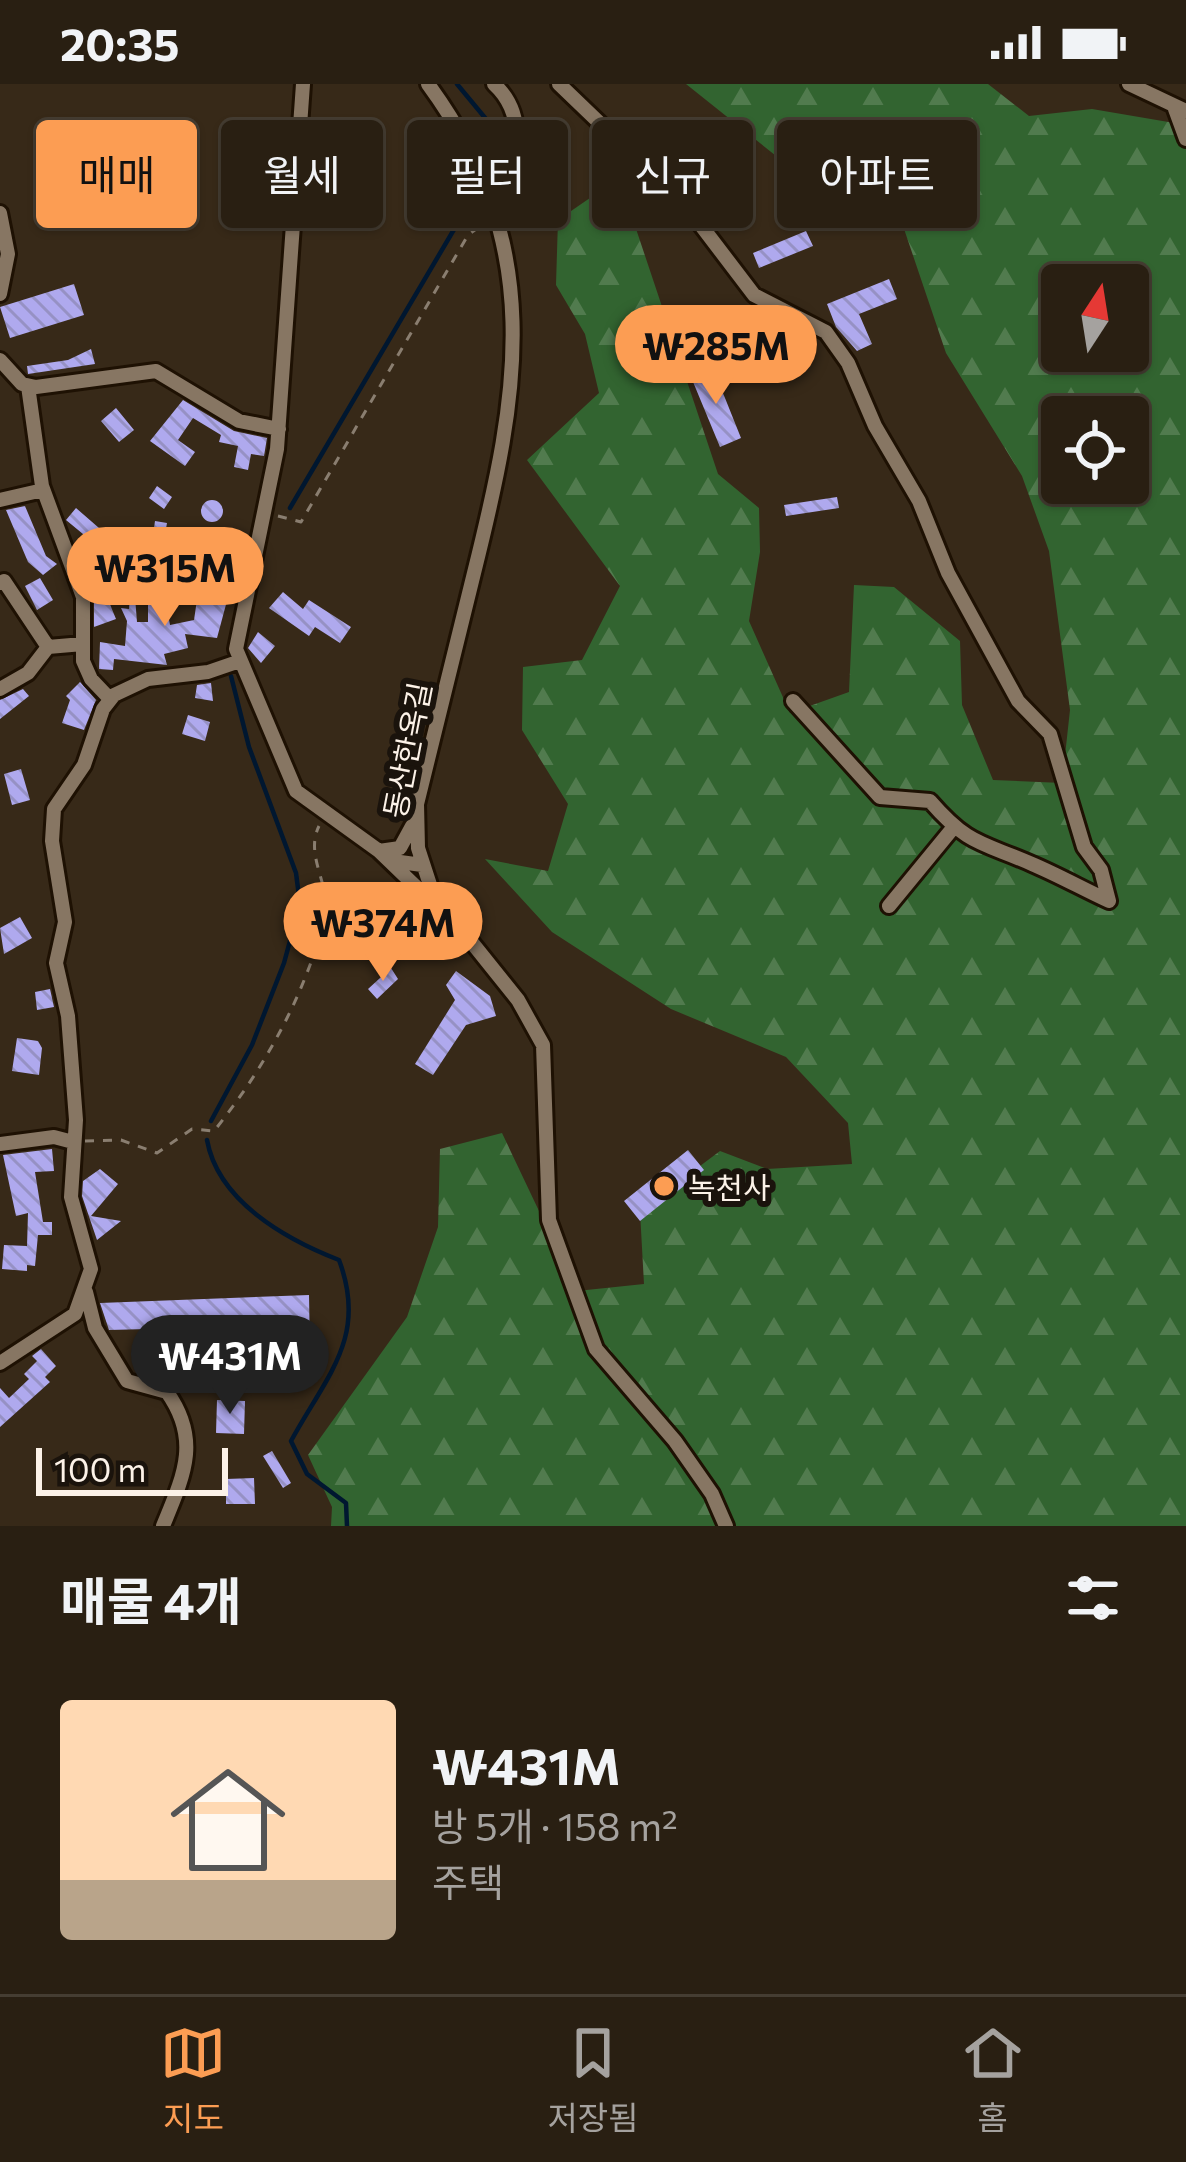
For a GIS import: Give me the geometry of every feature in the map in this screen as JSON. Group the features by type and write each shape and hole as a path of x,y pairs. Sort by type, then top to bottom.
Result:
{"street":[{"path":"302,84 279,429 236,638 240,661 291,784 393,860 422,865"},
{"name":"동산한옥길","path":"428,84 448,120"},
{"path":"494,84 516,120"},
{"path":"559,84 687,207 754,295 826,332 848,363 970,613 1018,701 1050,734 1084,848 1101,870 1109,901 1028,861 1000,856 953,828 929,801 880,796 793,701"},
{"path":"1129,84 1180,110 1186,139"},
{"path":"0,213 8,254 0,294"},
{"name":"동산한옥길","path":"495,228 514,310 515,383 494,493 417,804 422,865 445,913 518,1000 542,1046 549,1220 596,1348 675,1441 712,1494 726,1526"},
{"path":"0,360 28,386 43,490 83,597 87,673 110,699"},
{"path":"28,386 156,371 239,421 279,429"},
{"path":"0,500 43,490"},
{"path":"0,583 4,581 48,647"},
{"path":"0,689 28,673 48,647 83,644"},
{"path":"0,1363 75,1314 86,1292 91,1261 71,1197 68,1016 56,963 65,914 53,819 63,791 84,765 110,699 148,679 208,672 240,661"},
{"path":"379,851 404,845 417,804"},
{"path":"889,906 953,828"},
{"path":"379,851 445,913"},
{"path":"0,1144 55,1137 73,1142"},
{"path":"86,1292 95,1328 127,1382 167,1392 186,1419 188,1450 164,1526"}],"path":[{"path":"265,513 301,522 473,228"},
{"path":"73,1142 122,1140 157,1154 192,1130 214,1131 246,1091 281,1034 326,911 313,838 325,813"}],"green space":[{"path":"686,84 988,84 1029,116 1092,109 1186,125 1186,1526 331,1526 332,1507 308,1455 407,1317 438,1227 440,1149 502,1133 577,1291 644,1284 640,1211 720,1151 767,1169 852,1164 848,1123 786,1057 671,1009 552,932 485,859 548,871 568,804 522,730 523,667 582,660 620,586 527,460 599,393 585,334 556,285 558,228 568,228 568,213 592,197 592,228 636,228 718,474 759,508 760,552 749,621 790,713 849,692 854,585 894,587 960,641 962,705 993,780 1062,783 1070,710 1049,551 1022,476 946,353 904,228 977,228 977,120 777,120 777,157 753,137 753,120 731,120"}],"building":[{"path":"806,231 813,246 759,268 753,253"},
{"path":"889,279 897,299 859,314 872,344 857,351 836,327 827,304"},
{"path":"74,284 84,315 10,338 0,307"},
{"path":"762,318 773,353 753,359 743,324"},
{"path":"91,349 95,364 28,374 27,366 68,360"},
{"path":"713,368 741,438 720,447 691,377"},
{"path":"183,400 234,431 267,438 264,456 251,454 248,470 234,467 238,446 219,442 221,435 193,418 178,440 195,452 185,466 150,441"},
{"path":"116,408 134,430 119,442 101,421"},
{"path":"157,486 172,497 164,509 149,498"},
{"path":"837,497 839,508 786,516 784,505"},
{"path":"212,500 223,511 212,522 201,511"},
{"path":"25,506 46,556 57,564 43,575 28,562 6,510"},
{"path":"76,508 99,528 89,539 66,520"},
{"path":"155,521 167,523 160,562 149,562"},
{"path":"207,531 231,534 228,553 218,551 219,543 206,542"},
{"path":"129,548 132,574 118,575 115,550"},
{"path":"93,563 116,619 94,627 94,596 84,567"},
{"path":"40,578 53,600 37,610 25,586"},
{"path":"220,580 220,597 228,597 217,638 185,634 188,648 164,654 167,665 114,659 113,670 99,669 100,642 125,646 127,621 121,608 129,609 130,597 135,597 137,622 148,622 148,600 165,598 170,625 194,620 199,586"},
{"path":"283,592 303,609 309,600 351,627 340,643 315,627 309,636 269,608"},
{"path":"258,632 275,646 261,663 248,648"},
{"path":"80,682 96,700 84,730 62,723 70,700 66,696"},
{"path":"211,683 213,701 195,698 197,685"},
{"path":"23,689 29,696 0,719 0,700"},
{"path":"188,715 210,722 205,741 182,734"},
{"path":"21,769 30,800 12,805 4,774"},
{"path":"20,917 32,938 4,954 0,928"},
{"path":"391,968 398,979 377,999 368,989"},
{"path":"456,971 490,996 496,1016 466,1025 433,1075 415,1064 455,1000 446,985"},
{"path":"50,989 54,1007 37,1010 35,992"},
{"path":"17,1038 38,1041 42,1048 39,1075 12,1071"},
{"path":"52,1149 54,1171 35,1172 43,1222 52,1222 52,1235 38,1235 35,1266 27,1265 27,1271 2,1269 4,1245 27,1246 28,1213 16,1216 3,1155"},
{"name":"녹천사","path":"688,1150 704,1170 640,1221 624,1201"},
{"path":"100,1169 118,1184 91,1216 121,1221 97,1240 82,1196 83,1181"},
{"path":"309,1295 310,1353 284,1353 284,1342 188,1344 188,1328 109,1330 100,1303"},
{"path":"41,1349 56,1366 45,1377 50,1382 0,1427 0,1388 9,1398 29,1379 24,1374"},
{"path":"217,1400 245,1401 244,1434 216,1433"},
{"path":"272,1451 291,1483 283,1488 263,1456"},
{"path":"254,1478 255,1504 226,1504 226,1479"}],"waterway":[{"path":"457,84 486,120"},
{"path":"290,508 455,228"},
{"path":"211,1121 252,1045 284,963 300,904 296,873 249,747 231,676"},
{"path":"207,1140 214,1162 239,1199 276,1229 339,1260 347,1287 346,1334 330,1375 291,1441 307,1474 346,1503 347,1526"}],"place":[{"name":"녹천사","path":"664,1186"}]}
